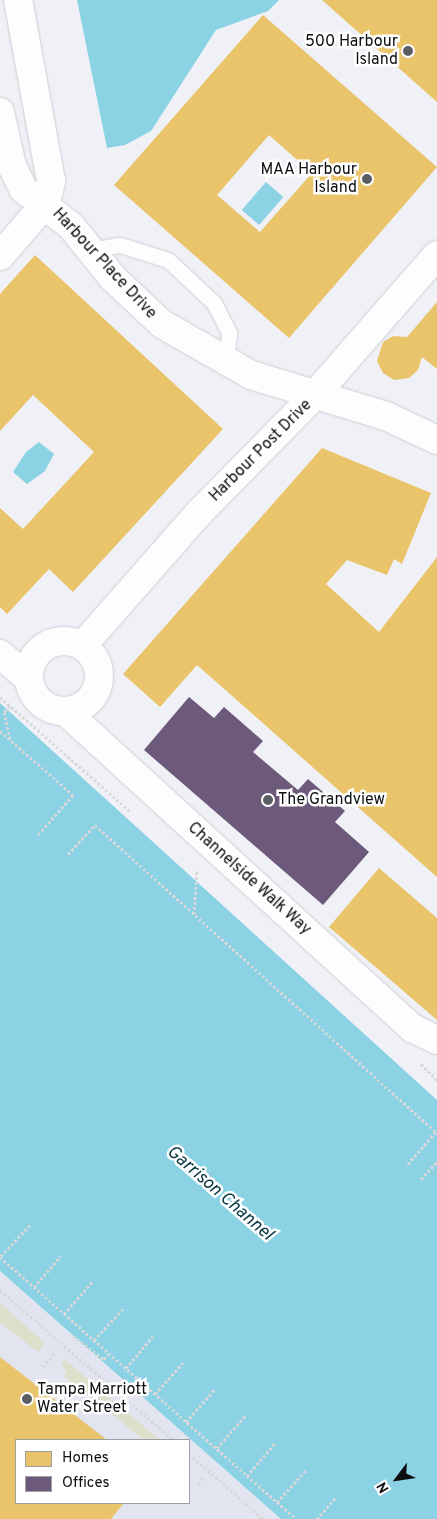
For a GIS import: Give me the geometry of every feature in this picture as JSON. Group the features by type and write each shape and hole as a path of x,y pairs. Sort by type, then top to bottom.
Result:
{"street":[{"name":"Harbour Place Drive","path":"18,0 51,181 46,203"},
{"name":"Harbour Place Drive","path":"0,112 12,166 23,190 46,203 162,324 226,362 314,396 386,416 437,440"},
{"path":"0,256 46,203"},
{"name":"Harbour Post Drive","path":"83,645 200,512 314,396 437,255"},
{"path":"0,654 29,679 40,703 66,712 80,709 97,692 100,677 97,660 83,645 68,640 46,646 31,663 29,679"},
{"name":"Channelside Walk Way","path":"66,712 412,1028 437,1040"}],"lane":[{"path":"91,250 120,245 168,260 214,303 229,332 226,362"}],"path":[{"path":"10,706 4,712 10,740"},
{"path":"0,731 73,795 37,836"},
{"path":"68,854 95,825 436,1132 406,1166"},
{"path":"194,914 197,868"},
{"path":"421,1179 437,1162"},
{"path":"30,1225 0,1257 296,1519"},
{"path":"34,1287 61,1256"},
{"path":"64,1314 92,1282"},
{"path":"0,1290 172,1439"},
{"path":"94,1340 122,1309"},
{"path":"73,1336 104,1359 109,1354"},
{"path":"126,1368 153,1336"},
{"path":"43,1367 56,1351"},
{"path":"155,1394 183,1363"},
{"path":"186,1422 215,1390"},
{"path":"217,1448 245,1416"},
{"path":"247,1476 275,1443"},
{"path":"190,1455 263,1519"},
{"path":"277,1502 306,1470"},
{"path":"198,1484 203,1477"},
{"path":"317,1519 336,1497"}],"shaded area":[{"path":"0,1271 73,1336 281,1519 0,1519"}],"green space":[{"path":"0,1303 45,1343 38,1352 0,1323"},
{"path":"65,1360 159,1439 143,1439 64,1376 67,1371 61,1365"}],"water":[{"path":"77,0 279,0 268,11 216,30 151,131 125,145 107,148"},
{"path":"266,182 283,197 259,225 242,210"},
{"path":"39,442 54,454 45,471 27,484 13,472 26,452"},
{"name":"Garrison Channel","path":"0,703 437,1100 437,1519 281,1519 0,1271"}],"building: Homes":[{"name":"500 Harbour Island","path":"322,0 437,0 437,102"},
{"name":"MAA Harbour Island","path":"263,15 437,167 289,338 114,185","holes":["269,135 312,173 260,232 217,195"]},
{"path":"35,255 223,429 73,592 49,569 7,614 0,607 0,508 23,529 94,452 33,395 0,431 0,294"},
{"path":"437,302 437,369 422,357 418,370 409,378 394,380 383,373 377,361 383,342 393,336 407,337"},
{"path":"322,448 431,493 402,564 394,559 387,575 347,560 326,584 379,632 437,557 437,877 197,665 160,707 123,674"},
{"path":"379,868 437,918 437,1020 329,927"},
{"name":"Tampa Marriott Water Street","path":"0,1357 106,1439 15,1439 15,1504 123,1504 111,1519 0,1519"}],"building: Offices":[{"name":"The Grandview","path":"189,697 214,718 224,707 263,741 253,752 298,790 308,779 345,811 335,822 369,852 323,905 144,750"}],"place":[{"name":"500 Harbour Island","path":"408,51"},
{"name":"MAA Harbour Island","path":"367,179"},
{"name":"The Grandview","path":"268,800"},
{"name":"Tampa Marriott Water Street","path":"27,1399"}]}
